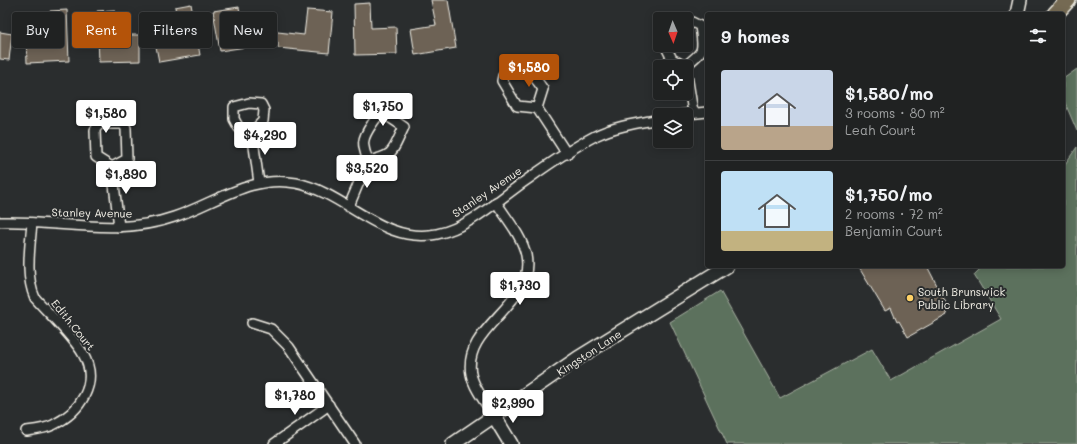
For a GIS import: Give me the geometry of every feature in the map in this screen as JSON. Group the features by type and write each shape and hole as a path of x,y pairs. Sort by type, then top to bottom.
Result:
{"main road":[{"path":"1057,12 1068,0"}],"street":[{"path":"1018,12 1020,0"},
{"path":"693,22 700,26 703,49 700,55 693,61"},
{"path":"521,63 524,63 543,89 537,108 517,106 502,81 503,76 521,63"},
{"path":"537,108 567,154"},
{"path":"693,112 705,112"},
{"path":"349,206 368,161 363,146 364,136 378,114 383,113 402,124 404,127 390,154 385,158 368,161"},
{"name":"Stanley Avenue","path":"0,222 119,227 153,224 172,218 241,188 258,183 276,181 310,187 349,206 382,227 397,232 426,235 454,229 595,136 610,130 653,121"},
{"path":"112,168 127,159 126,128 123,124 99,124 95,130 96,157 112,168 119,227"},
{"path":"252,132 258,183"},
{"path":"496,202 523,245 527,265 523,285 479,340 471,356 471,374 474,383 511,444"},
{"name":"Edith Court","path":"26,431 52,425 73,412 84,398 89,380 89,370 83,353 35,298 31,290 30,267 32,223"},
{"name":"Kingston Lane","path":"453,444 578,358 725,268"},
{"path":"252,323 271,329 289,347 355,444"},
{"path":"274,444 329,405"}],"green space":[{"path":"1077,69 1077,131 1065,103 1065,78"},
{"path":"1077,147 1077,444 727,444 670,322 720,291 780,398 872,349 891,381 1001,319 974,275 981,268 1065,268 1065,164"}],"building":[{"path":"431,0 448,0 456,48 415,55 411,29 436,25"},
{"path":"370,3 371,28 396,27 397,54 355,55 354,4"},
{"path":"191,4 192,12 176,12 175,7"},
{"path":"239,7 240,12 220,12 220,48 239,48 220,51 213,11"},
{"path":"67,10 69,61 27,63 26,48 64,48 64,12 50,11"},
{"path":"114,10 114,12 97,12"},
{"path":"307,10 333,12 329,53 278,48 277,32 304,35"},
{"path":"0,32 12,34 9,60 0,59"},
{"path":"131,35 139,35 140,61 99,62 98,48 131,48"},
{"path":"156,48 199,48 200,55 159,62"},
{"name":"South Brunswick Public Library","path":"859,268 928,268 949,309 945,311 947,315 908,337 899,321 897,322 891,308 885,311"}],"place":[{"name":"South Brunswick Public Library","path":"910,298"}]}
